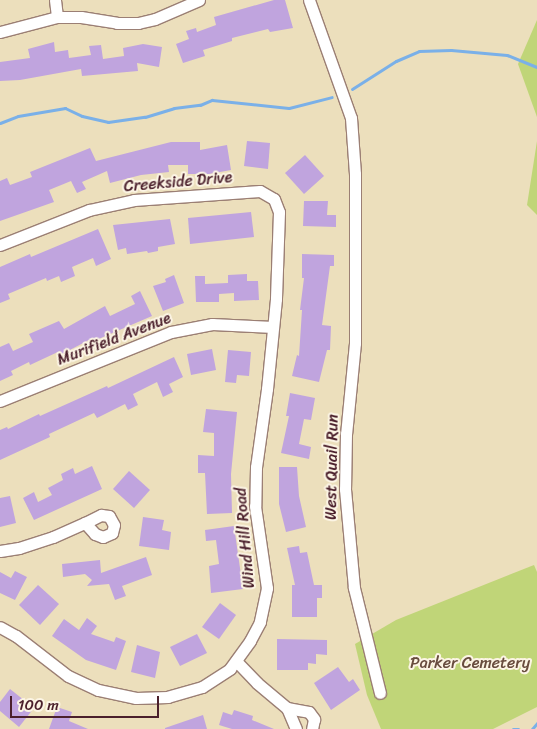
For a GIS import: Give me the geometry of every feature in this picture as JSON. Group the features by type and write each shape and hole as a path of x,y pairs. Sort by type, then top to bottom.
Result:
{"street":[{"path":"54,0 57,17"},
{"path":"0,32 57,17 81,17 116,23 138,23 155,19 199,0"},
{"name":"West Quail Run","path":"310,0 351,118 355,174 355,343 346,434 347,527 358,610 380,693"},
{"name":"Creekside Drive","path":"0,245 89,210 134,200 260,191 274,199"},
{"name":"Wind Hill Road","path":"0,627 16,636 68,676 98,690 136,698 168,697 194,691 218,679 236,661 250,641 260,622 266,594 266,574 255,506 256,467 274,327 279,212 274,199"},
{"name":"Murifield Avenue","path":"0,401 171,332 212,324 274,327"},
{"path":"0,551 52,537 85,523"},
{"path":"236,661 257,683 287,708 296,729"},
{"path":"287,708 309,712 314,719 312,729"}],"green space":[{"path":"537,20 537,117 518,64"},
{"path":"537,141 537,215 527,205"},
{"name":"Parker Cemetery","path":"534,565 537,572 537,707 493,729 381,729 367,695 355,644 396,620"}],"building":[{"path":"274,0 285,0 293,28 270,32 268,29 232,38 232,41 203,50 205,56 183,63 176,44 189,39 186,31 196,28 197,32 216,25 214,17"},
{"path":"54,42 55,52 68,50 69,58 91,55 89,46 101,45 103,59 124,56 123,48 143,44 162,47 159,67 137,63 138,71 82,76 81,69 20,80 0,81 0,62 30,58 28,49"},
{"path":"247,141 270,143 268,169 244,166"},
{"path":"171,142 200,142 200,150 227,145 231,170 209,174 188,174 188,165 168,165 169,172 141,175 110,183 107,171 82,182 86,189 77,193 71,181 49,190 54,202 0,221 0,181 7,178 10,185 32,177 30,172 90,148 96,161"},
{"path":"305,155 324,176 304,194 285,173"},
{"path":"304,201 328,201 327,215 336,215 336,227 303,226"},
{"path":"251,212 254,237 190,244 188,218"},
{"path":"170,219 175,244 158,247 158,251 148,253 147,251 127,254 126,248 118,250 113,225"},
{"path":"98,229 111,259 96,266 93,258 72,267 75,276 61,282 59,276 47,281 46,278 8,294 10,299 0,303 0,267 30,254 31,257"},
{"path":"302,254 334,255 334,266 330,266 322,325 331,326 330,350 327,350 319,382 292,376 297,355 299,356 302,310 300,310 304,278 302,278"},
{"path":"247,274 247,281 258,281 259,300 234,301 234,293 219,294 219,302 196,302 195,276 205,276 205,284 228,283 228,275"},
{"path":"174,275 184,303 163,311 153,286 166,282 165,279"},
{"path":"140,291 152,316 94,341 93,338 62,354 60,351 30,365 29,362 11,371 13,375 0,381 0,347 9,343 13,351 33,342 29,334 59,321 64,329 105,306 110,316 135,304 131,296"},
{"path":"212,349 216,370 191,375 187,354"},
{"path":"228,350 251,352 249,376 237,375 236,383 225,382"},
{"path":"174,357 183,377 169,384 173,392 163,397 157,382 133,394 138,405 128,410 125,404 97,418 94,413 49,434 50,437 0,460 0,430 7,427 8,429 39,414 40,416 107,386 108,388"},
{"path":"290,393 315,398 311,420 304,419 299,444 311,447 309,459 281,453 289,416 286,416"},
{"path":"206,409 237,412 231,474 232,513 207,514 205,473 198,473 198,455 214,456 214,433 203,432"},
{"path":"92,466 102,489 34,520 23,498 34,492 38,502 52,495 48,488 63,480 61,474 73,468 75,474"},
{"path":"279,467 297,467 299,496 306,527 286,532 279,504"},
{"path":"129,471 150,490 134,508 113,489"},
{"path":"10,496 16,523 0,527 0,498"},
{"path":"143,517 164,520 162,530 171,532 169,550 139,546"},
{"path":"234,526 243,589 211,593 209,566 219,564 216,540 206,541 205,530"},
{"path":"299,546 300,553 307,552 314,585 322,585 322,598 317,598 317,617 292,617 292,585 295,585 287,548"},
{"path":"146,557 152,575 122,586 126,596 115,600 109,584 87,586 92,580 85,574 63,577 62,564 100,560 101,573"},
{"path":"15,571 27,577 15,600 0,593 0,572 11,578"},
{"path":"38,585 59,604 40,625 19,605"},
{"path":"220,603 236,615 219,639 202,627"},
{"path":"87,618 97,626 91,634 114,642 116,637 126,641 116,670 86,660 52,636 64,619 79,630"},
{"path":"197,634 207,653 180,666 170,647"},
{"path":"277,639 327,640 327,655 316,654 316,664 308,663 308,670 277,670"},
{"path":"137,645 160,652 155,678 131,672"},
{"path":"338,667 349,682 353,679 360,690 331,710 314,683"},
{"path":"10,689 34,708 19,727 0,711 0,702"},
{"path":"57,707 72,712 69,721 88,729 49,729"},
{"path":"234,710 253,716 252,720 274,729 232,729 219,725 223,712 232,715"},
{"path":"203,715 207,729 165,729 165,728"}],"waterway":[{"path":"352,89 396,61 419,51 451,50 507,55 537,67"},
{"path":"0,123 18,116 65,108 82,116 108,122 145,117 174,108 200,105 212,100 289,108 332,97"},
{"path":"532,729 537,723"},
{"path":"513,729 518,729"}]}
